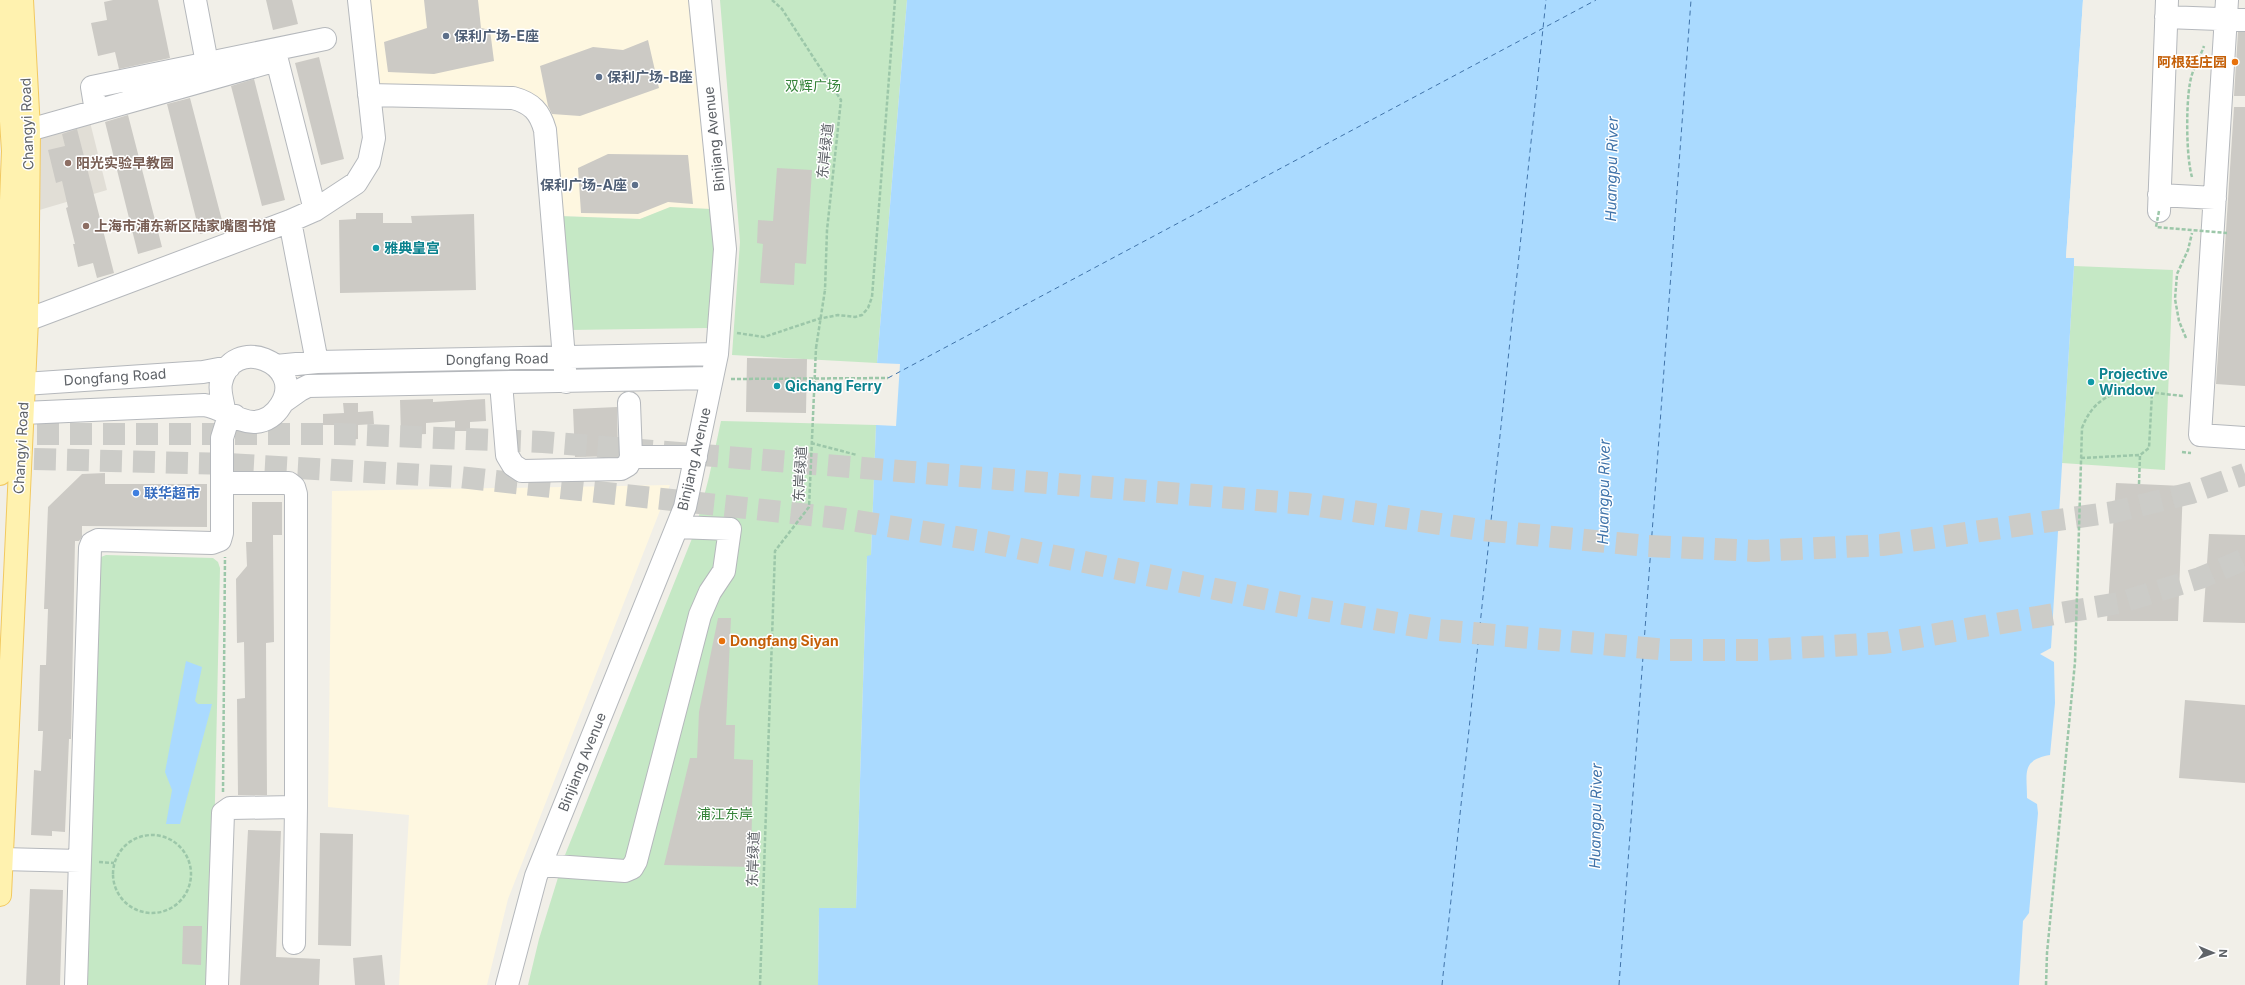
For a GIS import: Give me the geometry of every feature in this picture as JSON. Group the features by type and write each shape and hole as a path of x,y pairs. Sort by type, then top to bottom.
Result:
{"main road":[{"name":"Changyi Road","path":"0,895 2,859 13,151 3,0"},
{"name":"Changyi Road","path":"10,385 27,320 29,130 22,0"},
{"name":"Changyi Road","path":"0,474 9,413"}],"street":[{"path":"195,0 207,63"},
{"path":"27,320 290,221 315,210 356,183 369,162 374,138 359,0"},
{"name":"Binjiang Avenue","path":"507,985 540,865 685,507 717,354 726,249 700,0"},
{"path":"2215,198 2159,203 2166,9 2233,13 2215,198 2200,435 2245,438"},
{"path":"96,111 92,87 325,38"},
{"path":"29,130 278,60 315,210"},
{"path":"369,95 513,98 525,101 535,108 542,119 544,130 566,382"},
{"path":"290,221 317,362"},
{"name":"Dongfang Road","path":"10,385 203,372 229,367 237,361 247,357 258,357 276,366 317,362 717,354"},
{"path":"276,366 285,383 283,402"},
{"path":"76,985 90,548 92,543 98,540 212,543 220,540 222,533 224,429 229,413 221,384 229,367"},
{"name":"Dongfang Road","path":"9,413 204,405 229,413 243,420 262,421 274,414 283,402 308,386 712,378"},
{"path":"501,383 506,455 512,466 522,471 621,469 628,465 631,458 629,402"},
{"path":"631,458 696,457"},
{"path":"222,484 289,483 294,487 296,494 296,807 294,943"},
{"path":"540,865 626,871 632,868 636,861 700,615 710,592 724,571 729,542 730,529 677,527"},
{"path":"217,985 223,812 230,808 296,807"},
{"path":"2,859 80,861"}],"path":[{"name":"东岸绿道","path":"760,985 775,551 809,507 813,379 825,290 827,230 841,100 782,9 772,0"},
{"path":"719,330 764,337 818,319 838,315 855,317 862,315 868,308 872,297 895,0"},
{"path":"2159,203 2156,227 2227,234"},
{"path":"712,378 763,380 888,378"},
{"path":"2046,985 2075,662 2082,428 2088,413 2100,400 2130,391 2202,397"},
{"path":"2081,458 2140,455 2149,448 2152,393"},
{"path":"811,443 857,455"},
{"path":"2139,484 2140,455"},
{"path":"222,533 225,560 223,812"},
{"path":"144,835 157,835 170,839 181,847 188,859 191,872 188,890 176,906 165,912 153,914 140,912 129,907 120,898 114,886 112,874 114,860 121,849 131,840 144,835"}],"shaded area":[{"path":"370,0 689,0 711,209 670,208 640,219 559,216 544,109 380,88"},
{"name":"阳光实验早教园","path":"89,118 107,190 36,211 36,136"},
{"path":"670,485 508,899 487,985 399,985 409,815 328,807 332,491"}],"green space":[{"name":"双辉广场","path":"720,0 907,0 877,363 732,355 740,242"},
{"path":"670,207 711,209 715,247 709,328 569,330 559,216 640,219"},
{"path":"2074,266 2173,270 2165,470 2062,463"},
{"name":"浦江东岸","path":"721,421 876,425 871,556 867,556 856,909 819,909 818,985 528,985 539,939 565,855 695,531 709,477"},
{"path":"106,555 213,558 218,562 220,568 211,985 85,985 98,562 101,557"}],"water":[{"name":"Huangpu River","path":"907,0 2083,0 2066,258 2074,257 2074,266 2051,648 2040,654 2054,662 2055,703 2050,755 2034,760 2030,764 2027,775 2027,798 2037,804 2038,813 2029,913 2023,921 2019,985 818,985 819,908 856,908 867,556 871,555 876,425 896,426 900,364 877,363"},
{"path":"186,661 202,667 195,701 198,704 212,704 180,824 166,824 172,790 165,772"}],"pier":[{"path":"2083,0 2085,0 2068,256 2074,256 2076,258 2066,258"}],"building":[{"path":"113,0 158,0 170,58 119,69 115,52 98,56 91,23 107,20 104,2"},
{"path":"266,0 292,0 298,24 273,30"},
{"name":"保利广场-E座","path":"424,0 478,0 481,28 490,30 494,61 434,74 388,72 384,42 427,28"},
{"path":"2238,32 2245,32 2245,96 2234,96"},
{"name":"保利广场-B座","path":"648,40 659,88 580,116 552,114 548,106 540,66 593,47 623,50"},
{"path":"319,57 344,159 321,165 295,63"},
{"path":"254,79 285,200 262,206 231,86"},
{"path":"190,98 224,228 200,234 167,104"},
{"path":"2234,107 2245,107 2245,386 2216,384"},
{"path":"128,115 162,247 138,254 105,122"},
{"path":"77,129 114,273 97,278 93,263 78,267 73,244 75,244 66,208 68,207 62,181 56,183 48,150 65,146 62,134"},
{"name":"保利广场-A座","path":"608,154 688,155 693,204 668,202 638,214 581,213 578,168"},
{"path":"777,168 812,170 806,264 795,263 794,285 760,283 763,244 757,243 758,220 773,221"},
{"name":"雅典皇宫","path":"356,213 383,213 383,223 412,223 411,216 474,214 476,290 340,293 339,220 356,219"},
{"name":"Qichang Ferry","path":"747,358 807,359 806,413 746,412"},
{"path":"433,399 433,402 485,399 486,421 470,422 470,431 455,431 455,421 426,423 426,434 401,435 400,400"},
{"path":"343,403 358,403 358,412 373,411 374,424 358,425 358,439 344,440 344,425 323,425 323,414 344,413"},
{"path":"617,407 618,456 575,457 573,409"},
{"path":"105,473 105,484 207,484 207,527 82,526 82,537 79,541 75,541 71,739 69,739 65,832 52,831 52,836 31,835 34,770 41,771 43,731 38,731 40,665 46,665 48,609 44,609 48,507 82,474"},
{"path":"2116,483 2183,486 2178,621 2107,621"},
{"path":"252,502 282,502 282,535 273,535 274,642 266,643 267,795 238,795 237,699 245,698 244,642 237,643 236,579 247,566 246,542 252,542"},
{"path":"2209,534 2245,535 2245,623 2203,622"},
{"path":"718,618 731,618 726,725 735,725 734,759 753,760 751,867 664,865 690,758 697,758 699,712"},
{"path":"2185,700 2245,705 2245,783 2179,778"},
{"path":"248,830 281,831 276,957 320,959 319,985 240,985"},
{"path":"320,833 353,834 351,946 318,945"},
{"path":"30,889 63,890 60,985 26,985"},
{"path":"183,926 202,926 201,965 182,964"},
{"path":"382,955 385,985 355,985 353,958"}],"ferry route":[{"path":"1442,985 1546,0"},
{"path":"888,378 1596,0"},
{"path":"1619,985 1691,0"}],"tunnel":[{"path":"4,434 340,434 543,442 1306,504 1481,530 1648,546 1756,551 1882,545 2114,512 2191,493 2245,474"},
{"path":"1,458 226,464 459,477 838,518 987,542 1298,606 1438,630 1669,650 1759,650 1884,643 2119,603 2200,578 2245,559"}],"place":[{"name":"保利广场-E座","path":"446,36"},
{"name":"阿根廷庄园","path":"2235,62"},
{"name":"保利广场-B座","path":"599,77"},
{"name":"阳光实验早教园","path":"68,163"},
{"name":"保利广场-A座","path":"635,185"},
{"name":"上海市浦东新区陆家嘴图书馆","path":"86,226"},
{"name":"雅典皇宫","path":"376,248"},
{"name":"Projective Window","path":"2091,382"},
{"name":"Qichang Ferry","path":"777,386"},
{"name":"联华超市","path":"136,493"},
{"name":"Dongfang Siyan","path":"722,641"}]}
